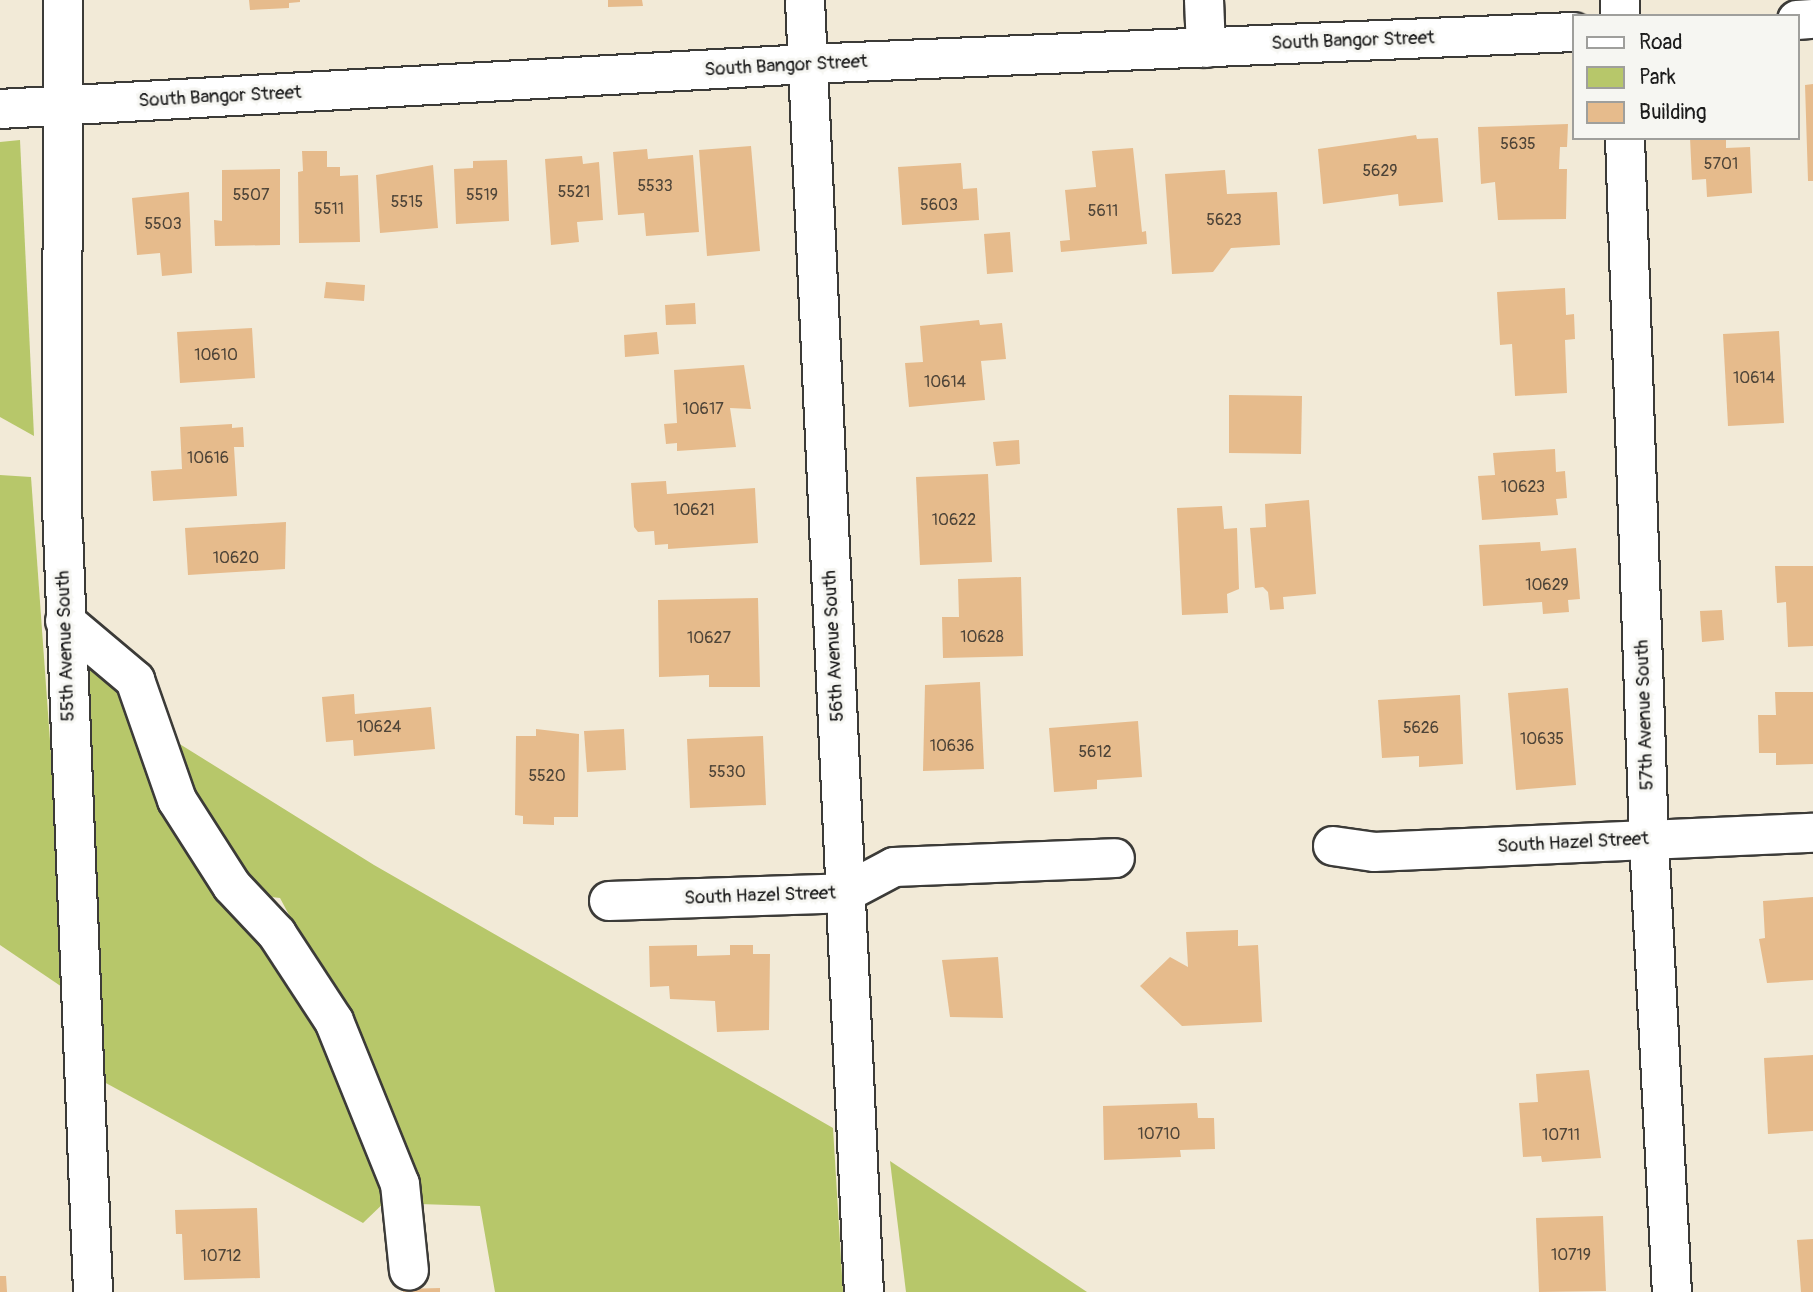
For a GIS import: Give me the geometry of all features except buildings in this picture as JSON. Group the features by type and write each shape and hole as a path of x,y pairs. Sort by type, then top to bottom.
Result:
{"street":[{"name":"55th Avenue South","path":"64,0 60,106 65,621 93,1292"},
{"name":"56th Avenue South","path":"805,0 864,1292"},
{"path":"1203,0 1206,48"},
{"name":"South Bangor Street","path":"0,109 807,64 1572,32"},
{"name":"57th Avenue South","path":"1625,140 1649,839 1672,1292"},
{"path":"65,621 135,680 177,800 232,886 277,934 334,1021 400,1184 409,1271"},
{"name":"South Hazel Street","path":"1333,845 1374,852 1813,833"},
{"name":"South Hazel Street","path":"609,901 845,893 894,867 1115,858"}],"green space":[{"path":"20,140 34,436 0,417 0,142"},
{"path":"0,475 31,477 68,991 0,945"},
{"path":"84,658 117,683 335,1060 390,1197 363,1223 104,1082"},
{"path":"170,738 374,865 833,1128 843,1292 495,1292 480,1206 419,1204 330,992 280,898 255,895 219,848"},
{"path":"890,1161 1087,1292 906,1292"}]}
